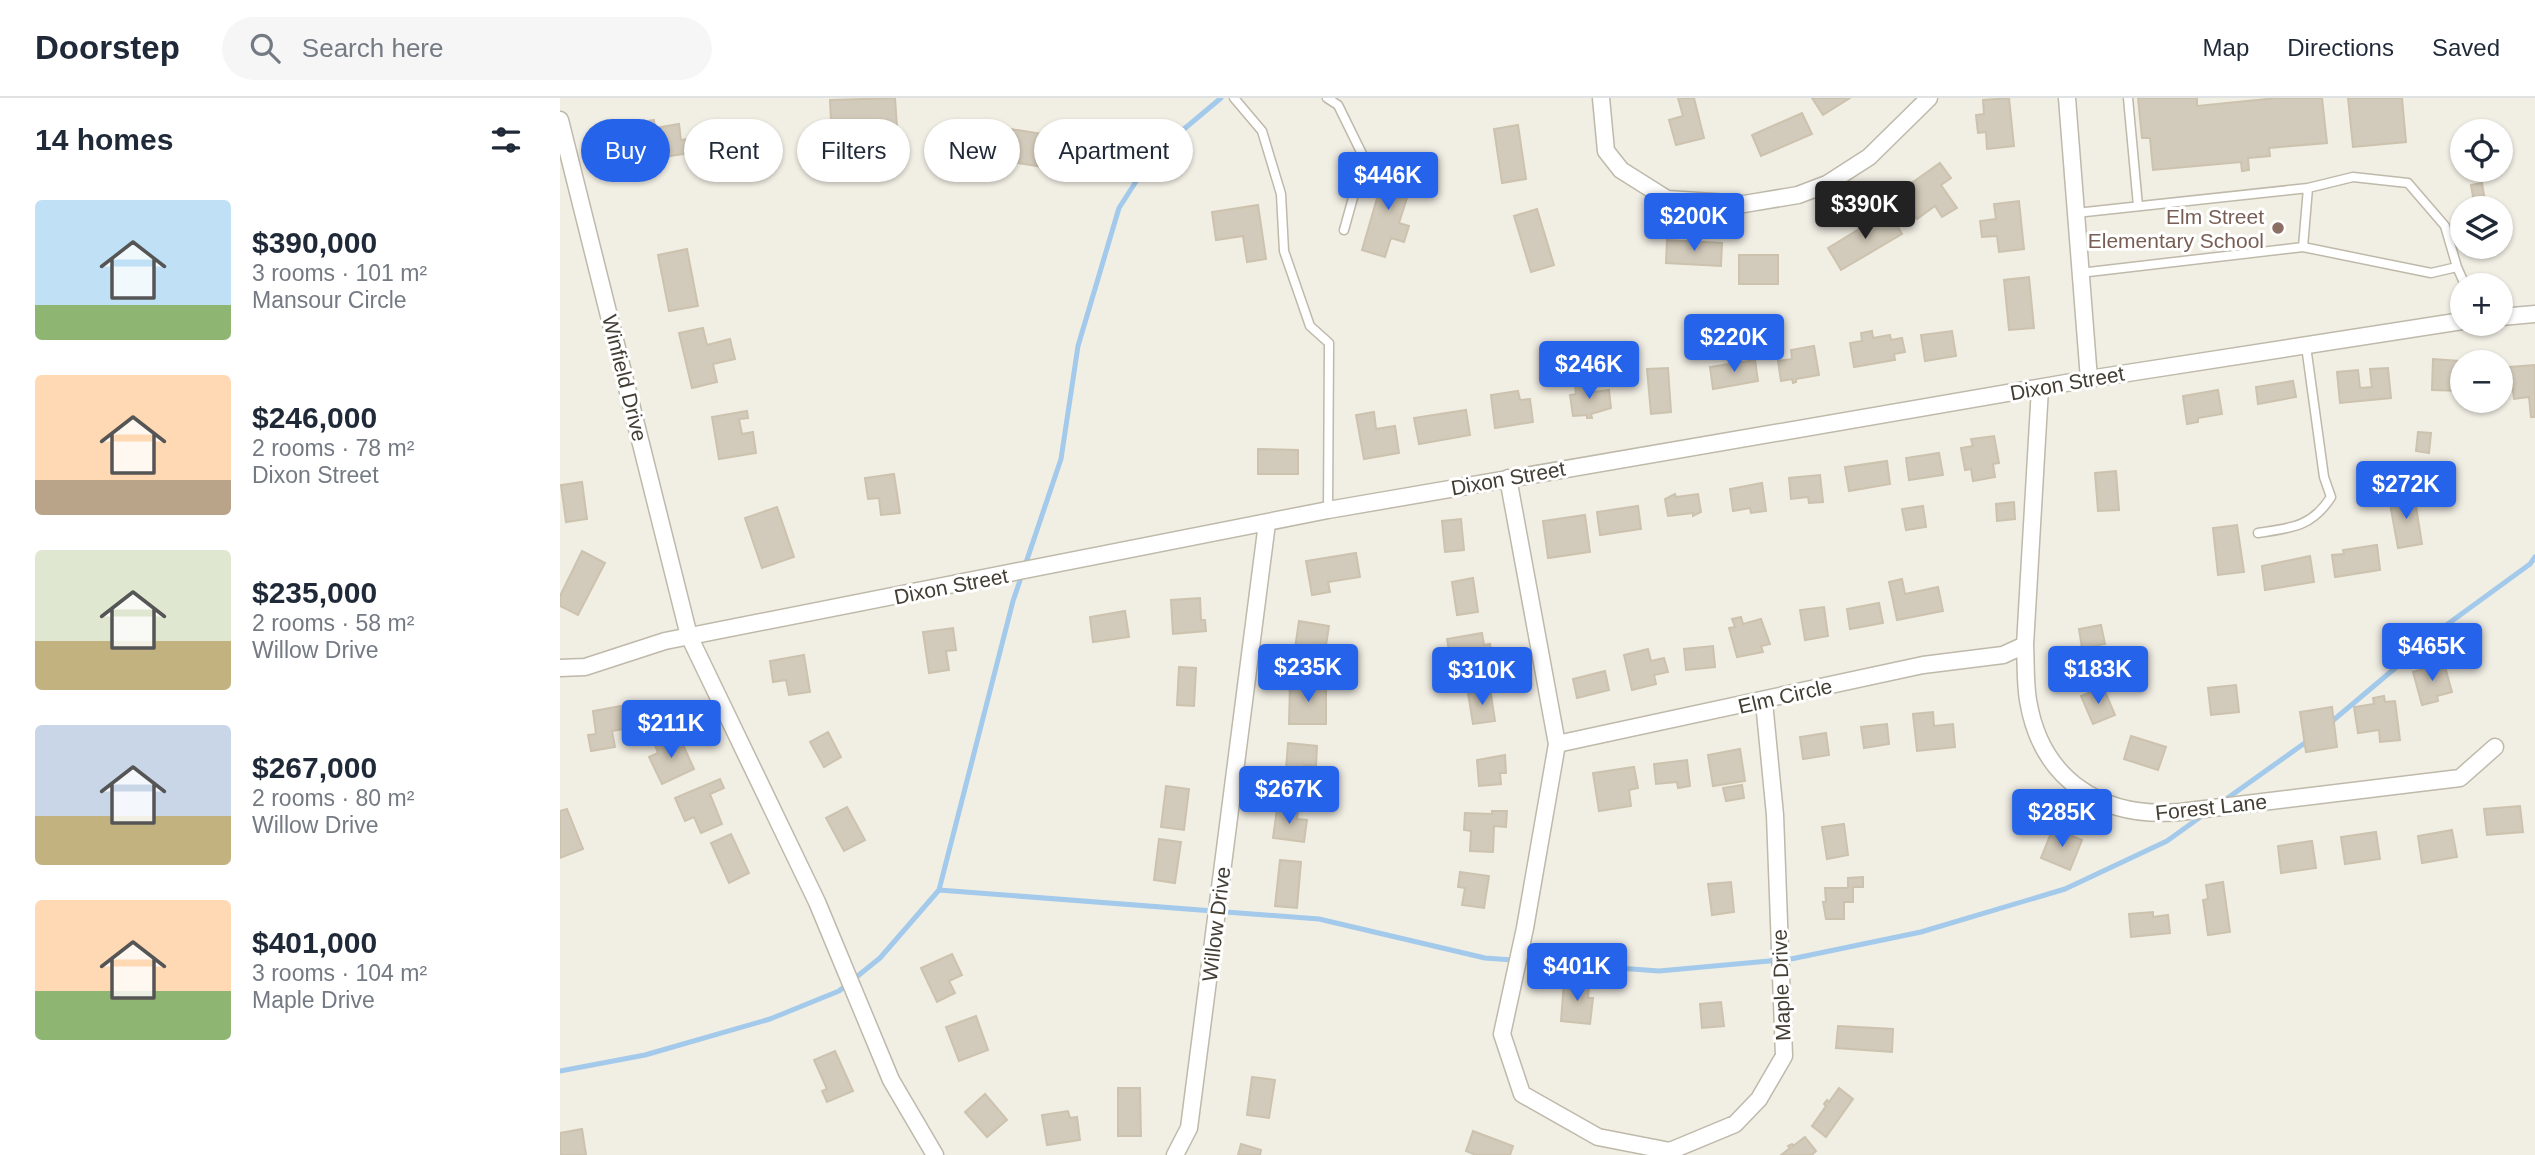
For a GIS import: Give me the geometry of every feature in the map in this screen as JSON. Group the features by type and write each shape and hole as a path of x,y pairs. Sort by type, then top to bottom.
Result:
{"street":[{"path":"1601,98 1606,151 1621,170 1667,199 1744,204 1785,198 1827,184 1869,157 1929,98"},
{"path":"2067,98 2089,379"},
{"name":"Winfield Drive","path":"560,120 690,636"},
{"path":"2513,316 2535,314"},
{"name":"Dixon Street","path":"560,668 585,667 665,641 1328,510 2089,379 2450,323"},
{"path":"2025,645 2040,388"},
{"path":"1508,478 1557,744"},
{"name":"Willow Drive","path":"1175,1155 1189,1128 1266,523"},
{"path":"690,636 817,902 891,1080 935,1155"},
{"name":"Elm Circle","path":"1557,744 1764,702 1923,665 2003,655 2025,645"},
{"name":"Forest Lane","path":"2025,645 2028,701 2045,753 2063,775 2091,797 2122,811 2152,815 2460,778 2495,747"},
{"name":"Maple Drive","path":"1557,744 1525,928 1502,1034 1522,1094 1598,1137 1670,1152 1735,1124 1759,1099 1784,1056 1775,815 1764,702"}],"lane":[{"path":"1234,98 1262,131 1281,194 1284,251 1310,326 1329,343 1328,510"},
{"path":"1327,98 1338,105 1364,158 1344,230"},
{"path":"2129,98 2138,206"},
{"path":"2076,213 2308,188 2353,177 2408,183 2445,226 2460,273"},
{"path":"2303,247 2308,188"},
{"path":"2080,273 2303,247 2431,273 2457,267"},
{"path":"2258,533 2292,528 2319,516 2331,497 2324,477 2306,346"}],"building":[{"path":"895,98 896,119 831,119 830,100"},
{"path":"1678,98 1694,98 1704,138 1676,145 1669,120 1683,116"},
{"path":"1812,98 1850,98 1823,115"},
{"path":"2009,98 2014,146 1987,149 1986,132 1978,133 1976,115 1984,114 1983,100"},
{"path":"2138,98 2197,98 2197,106 2277,98 2322,98 2327,143 2269,148 2270,156 2248,158 2249,170 2242,171 2241,162 2153,170 2150,138 2142,138"},
{"path":"2348,98 2402,98 2406,142 2353,147"},
{"path":"1802,113 1812,134 1761,156 1752,135"},
{"path":"679,124 681,140 684,140 684,154 670,156 670,126"},
{"path":"1518,125 1526,179 1502,183 1494,129"},
{"path":"1020,130 1034,133 1034,166 1020,163"},
{"path":"1940,163 1951,178 1941,185 1957,208 1942,217 1935,206 1917,219 1899,192"},
{"path":"1377,168 1413,179 1399,223 1409,226 1404,242 1391,238 1385,257 1362,250 1380,188 1372,185"},
{"path":"2482,183 2484,196 2473,196 2471,185"},
{"path":"2019,201 2024,249 1999,252 1997,236 1982,237 1980,221 1996,219 1994,204"},
{"path":"1258,205 1266,259 1247,262 1243,236 1216,240 1212,212"},
{"path":"1537,209 1554,265 1531,272 1514,216"},
{"path":"1889,211 1902,234 1841,270 1828,248"},
{"path":"1667,240 1722,243 1721,266 1666,263"},
{"path":"687,249 698,306 669,311 658,255"},
{"path":"1739,255 1778,255 1778,284 1739,284"},
{"path":"2029,277 2034,328 2009,330 2004,280"},
{"path":"703,328 707,345 730,339 735,359 713,364 717,382 692,388 679,333"},
{"path":"1872,331 1873,338 1890,335 1891,340 1902,338 1905,352 1894,354 1895,360 1854,367 1850,343 1862,341 1861,333"},
{"path":"1952,331 1956,356 1925,361 1921,335"},
{"path":"1814,346 1819,375 1796,379 1793,383 1792,379 1781,381 1778,361 1792,359 1791,350"},
{"path":"2433,359 2450,360 2450,391 2432,390"},
{"path":"1755,360 1758,381 1713,389 1710,367"},
{"path":"2535,365 2535,417 2531,417 2529,397 2514,399 2513,367"},
{"path":"1668,368 1671,412 1651,414 1647,369"},
{"path":"2388,368 2391,398 2340,403 2337,372 2358,370 2360,388 2372,387 2370,369"},
{"path":"2293,381 2296,397 2258,404 2256,387"},
{"path":"1593,383 1594,392 1609,390 1611,408 1591,414 1592,418 1587,418 1587,415 1573,416 1570,395 1576,394 1575,385"},
{"path":"2218,390 2222,414 2198,418 2198,422 2187,424 2183,396"},
{"path":"1518,391 1520,400 1530,399 1533,422 1495,428 1491,395"},
{"path":"1466,410 1470,435 1419,444 1414,418"},
{"path":"747,411 748,418 739,419 742,434 753,432 756,453 719,459 712,417"},
{"path":"1374,412 1376,429 1395,426 1399,453 1364,459 1356,415"},
{"path":"2418,432 2431,433 2429,453 2416,451"},
{"path":"1994,436 1999,463 1993,464 1995,477 1973,481 1971,469 1965,470 1961,448 1973,446 1971,439"},
{"path":"1258,449 1298,450 1298,474 1258,474"},
{"path":"1939,453 1943,475 1909,480 1906,458"},
{"path":"1887,461 1890,484 1849,491 1845,467"},
{"path":"2116,471 2119,510 2098,511 2095,473"},
{"path":"894,474 900,513 881,515 879,498 868,499 865,478"},
{"path":"1820,475 1823,502 1809,503 1808,497 1791,499 1789,478"},
{"path":"582,482 587,519 566,522 561,485"},
{"path":"1762,483 1766,511 1751,513 1750,508 1733,511 1730,489"},
{"path":"1675,494 1676,497 1698,494 1701,512 1693,516 1693,513 1668,516 1665,499"},
{"path":"2414,494 2422,544 2398,548 2389,498"},
{"path":"2014,502 2015,519 1997,521 1996,504"},
{"path":"1638,506 1641,529 1600,535 1597,512"},
{"path":"1923,506 1926,527 1906,530 1902,509"},
{"path":"777,507 794,557 762,568 745,518"},
{"path":"1585,515 1590,552 1548,558 1543,521"},
{"path":"1461,519 1464,550 1445,552 1442,521"},
{"path":"2237,525 2244,572 2218,575 2213,528"},
{"path":"2377,545 2380,570 2335,577 2332,555 2344,554 2343,550"},
{"path":"582,551 605,563 578,615 560,606 560,596"},
{"path":"1356,553 1360,577 1328,582 1330,592 1312,595 1306,561"},
{"path":"2310,556 2314,582 2265,590 2262,566"},
{"path":"1473,578 1478,612 1457,615 1452,582"},
{"path":"1902,579 1905,594 1938,587 1943,611 1897,620 1889,582"},
{"path":"1200,598 1201,620 1205,620 1206,631 1173,634 1171,600"},
{"path":"1879,603 1883,623 1850,629 1847,609"},
{"path":"1824,607 1828,636 1805,640 1800,610"},
{"path":"1125,611 1129,637 1093,642 1090,617"},
{"path":"1741,617 1743,624 1761,619 1770,644 1761,646 1763,652 1737,657 1729,628 1735,627 1732,619"},
{"path":"1299,621 1329,626 1326,645 1320,644 1318,659 1294,655"},
{"path":"2101,625 2105,644 2082,648 2079,629"},
{"path":"953,628 956,650 946,651 949,670 929,673 923,632"},
{"path":"1482,633 1484,645 1490,644 1493,663 1442,671 1439,652 1449,650 1447,639"},
{"path":"1713,646 1715,667 1686,670 1684,649"},
{"path":"1648,649 1651,661 1664,658 1668,672 1654,675 1656,684 1632,690 1624,655"},
{"path":"804,655 810,692 789,695 786,680 773,682 770,661"},
{"path":"2444,663 2452,692 2437,696 2438,701 2422,705 2413,672"},
{"path":"1179,667 1196,668 1194,706 1177,705"},
{"path":"1605,671 1609,690 1577,698 1573,679"},
{"path":"1290,684 1326,684 1326,724 1289,724"},
{"path":"2236,685 2239,712 2211,715 2208,688"},
{"path":"2103,687 2115,715 2093,724 2081,696"},
{"path":"1490,689 1495,721 1473,724 1468,693"},
{"path":"2384,696 2385,702 2395,701 2400,740 2380,742 2379,730 2358,733 2354,707 2374,704 2373,698"},
{"path":"638,703 642,726 612,731 615,747 591,751 588,735 596,734 593,711"},
{"path":"2332,707 2337,747 2306,752 2300,712"},
{"path":"1933,712 1934,726 1953,724 1955,747 1917,751 1913,714"},
{"path":"1887,724 1889,744 1864,748 1861,727"},
{"path":"828,732 841,757 824,767 810,742"},
{"path":"1826,733 1829,755 1803,759 1800,737"},
{"path":"678,734 694,769 662,784 649,757 658,753 655,745"},
{"path":"2131,736 2166,747 2158,770 2124,759"},
{"path":"1288,743 1317,746 1316,766 1304,765 1303,784 1285,782"},
{"path":"1740,749 1745,781 1713,786 1708,755"},
{"path":"1505,755 1506,773 1500,773 1501,784 1479,786 1477,760"},
{"path":"1687,760 1690,786 1678,788 1677,782 1656,784 1654,764"},
{"path":"1634,767 1638,788 1629,790 1631,806 1599,811 1593,773"},
{"path":"720,779 724,788 710,794 722,824 701,833 694,817 685,821 675,798"},
{"path":"1742,785 1744,798 1726,801 1723,788"},
{"path":"1166,786 1189,789 1184,830 1161,827"},
{"path":"2520,806 2523,832 2487,835 2484,809"},
{"path":"847,807 865,840 844,851 826,818"},
{"path":"567,809 583,849 560,858 560,811"},
{"path":"1277,809 1298,811 1297,819 1307,820 1304,842 1273,838"},
{"path":"1492,811 1507,811 1506,827 1494,826 1493,852 1470,851 1471,831 1464,830 1465,813 1492,814"},
{"path":"1844,824 1848,855 1827,859 1822,827"},
{"path":"2053,828 2082,840 2070,870 2041,858"},
{"path":"2452,830 2457,857 2422,863 2418,836"},
{"path":"2376,832 2380,859 2345,864 2341,837"},
{"path":"731,834 749,873 729,883 711,843"},
{"path":"1159,839 1181,842 1175,883 1154,880"},
{"path":"2312,841 2316,868 2281,873 2278,846"},
{"path":"1280,860 1301,862 1297,908 1275,906"},
{"path":"1460,872 1489,876 1484,908 1462,905 1465,888 1458,887"},
{"path":"1863,877 1863,887 1853,887 1853,902 1844,902 1844,919 1826,919 1823,902 1826,902 1825,888 1848,888 1848,878"},
{"path":"1731,882 1734,912 1712,915 1708,884"},
{"path":"2223,882 2230,932 2208,935 2203,900 2208,899 2206,885"},
{"path":"2153,912 2153,917 2168,915 2170,933 2131,937 2129,914"},
{"path":"952,954 962,975 949,981 955,993 937,1002 921,968"},
{"path":"1564,982 1589,984 1588,998 1593,998 1590,1024 1561,1021"},
{"path":"1721,1002 1724,1026 1702,1028 1700,1004"},
{"path":"976,1016 988,1050 959,1061 946,1027"},
{"path":"1838,1026 1893,1029 1892,1052 1836,1048"},
{"path":"835,1051 853,1091 827,1102 822,1091 827,1089 814,1060"},
{"path":"1252,1077 1275,1080 1269,1118 1247,1115"},
{"path":"1118,1088 1140,1088 1141,1136 1118,1136"},
{"path":"1839,1088 1853,1099 1826,1137 1812,1126 1826,1106 1824,1104 1827,1100 1829,1102"},
{"path":"985,1094 1007,1120 987,1137 965,1112"},
{"path":"1068,1111 1070,1118 1077,1117 1080,1140 1047,1145 1042,1115"},
{"path":"582,1129 586,1155 560,1155 560,1133"},
{"path":"1473,1131 1513,1146 1510,1155 1476,1155 1466,1151"},
{"path":"1805,1137 1816,1151 1812,1155 1781,1155 1790,1148 1788,1146 1793,1146"},
{"path":"1241,1144 1261,1150 1260,1155 1238,1155"}],"waterway":[{"path":"560,1071 645,1055 770,1019 839,991 880,958 939,890 1013,601 1061,459 1078,346 1119,208 1153,155 1221,98"},
{"path":"2330,723 2445,626 2530,564 2535,557"},
{"path":"2222,802 2309,740"},
{"path":"939,890 1319,919 1485,958 1659,971 1791,959 1921,932 2065,889 2167,841 2206,813"}],"place":[{"name":"Elm Street Elementary School","path":"2278,228"}]}
